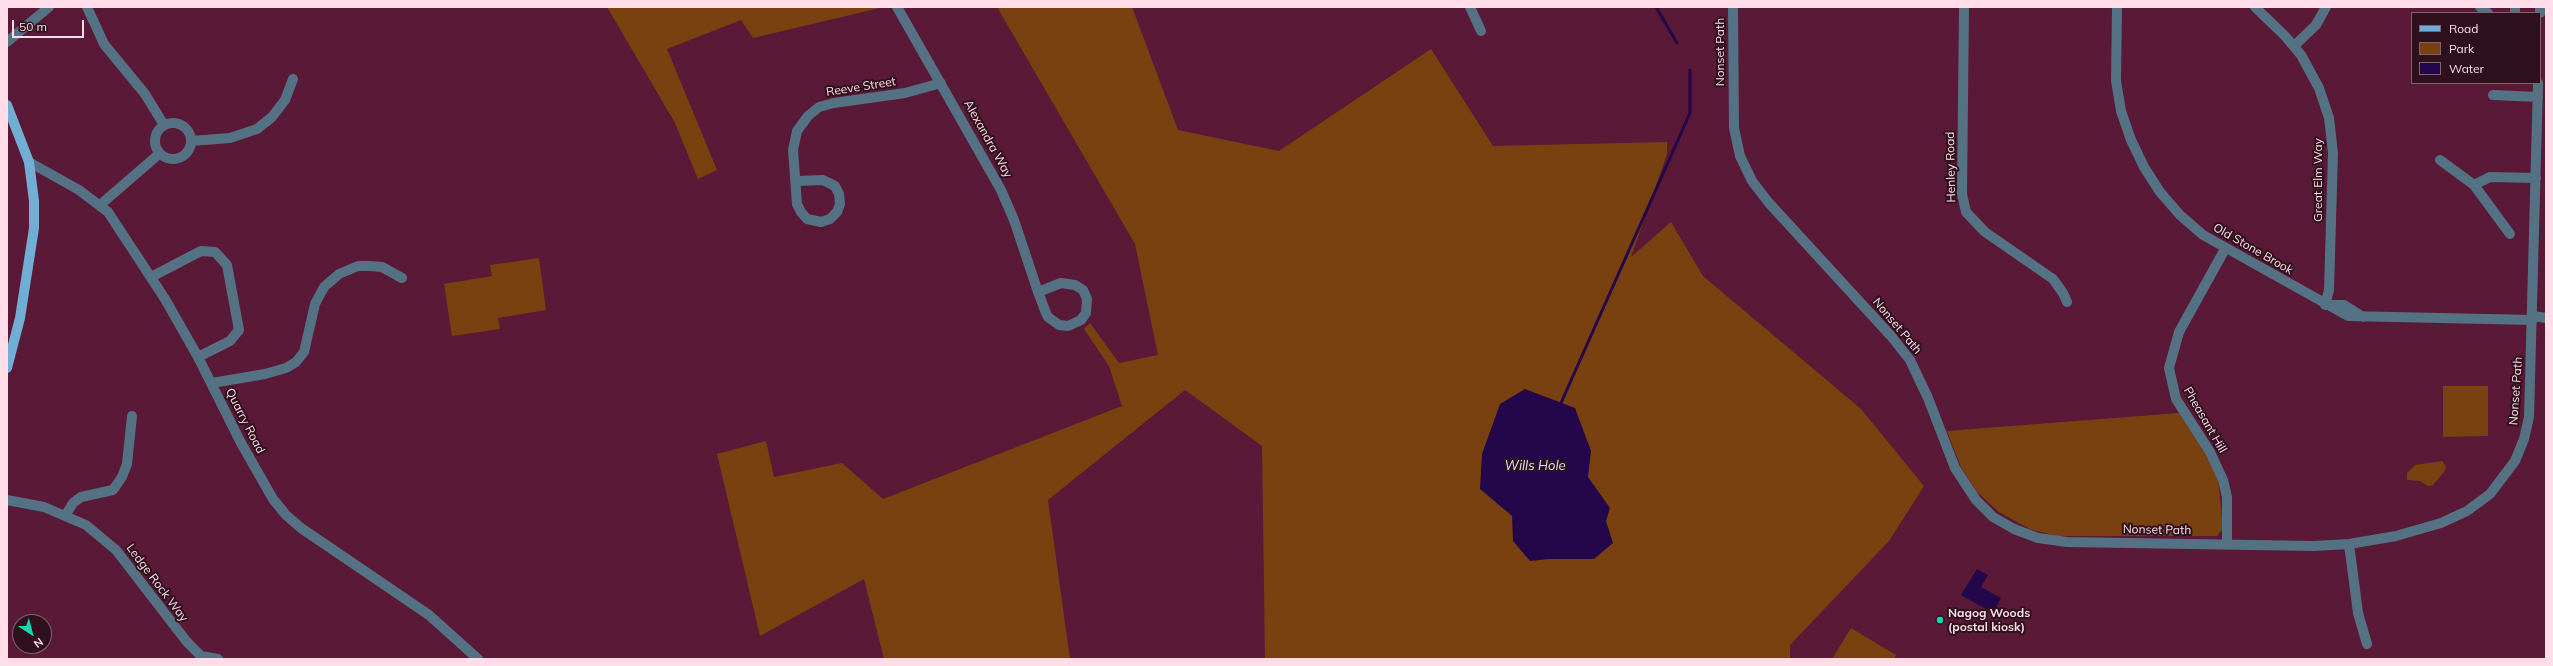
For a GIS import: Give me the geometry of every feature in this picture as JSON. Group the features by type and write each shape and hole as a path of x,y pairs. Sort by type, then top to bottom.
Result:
{"main road":[{"path":"7,105 29,162 34,201 33,243 20,318 7,368"}],"street":[{"path":"7,42 49,7"},
{"path":"87,7 104,44 146,94 164,125"},
{"name":"Alexandra Way","path":"897,7 1001,190 1038,292 1048,317 1059,325 1068,326 1077,323 1086,313 1087,299 1083,290 1075,284 1062,283 1038,292"},
{"path":"1470,7 1481,32"},
{"name":"Nonset Path","path":"1733,7 1734,128 1745,169 1769,203 1891,336 1910,360 1928,398 1955,468 1976,500 1993,517 2014,530 2052,541 2314,546 2349,544 2396,536 2441,523 2478,503 2500,483 2521,449 2527,427 2530,404 2536,178 2542,120 2538,97 2538,84"},
{"name":"Henley Road","path":"1964,7 1962,194 1966,212 1984,232 2053,279 2064,293 2067,302"},
{"name":"Old Stone Brook","path":"2117,7 2116,66 2118,96 2136,153 2151,180 2170,204 2203,235 2225,249 2343,315 2364,317 2546,318"},
{"name":"Great Elm Way","path":"2255,7 2294,46 2319,88 2331,128 2333,153 2329,290 2325,305"},
{"path":"2294,46 2316,25 2326,7"},
{"path":"191,141 230,138 257,129 272,117 285,100 293,79"},
{"name":"Reeve Street","path":"796,180 819,179 832,183 837,190 840,199 837,212 826,221 816,222 807,219 798,208 793,150 796,135 808,116 819,107 905,93 941,83"},
{"path":"2493,95 2538,97"},
{"path":"174,123 180,124 188,131 191,141 188,152 180,158 169,160 159,154 154,144 155,137 164,125 174,123"},
{"path":"100,205 159,154"},
{"path":"2440,160 2474,185 2510,234"},
{"name":"Quarry Road","path":"29,162 79,190 108,212 151,277 198,357 244,449 273,499 286,515 301,528 429,615 478,659"},
{"path":"2474,185 2490,177 2536,178"},
{"name":"Pheasant Hill","path":"2225,249 2181,327 2169,368 2170,379 2176,399 2210,452 2223,480 2226,498 2227,544"},
{"path":"151,277 201,251 214,252 227,265 239,330 230,341 198,357"},
{"path":"212,383 265,374 286,368 296,362 304,352 315,304 324,287 339,274 358,266 370,266 382,267 402,278"},
{"path":"65,516 73,503 81,497 113,490 122,477 127,464 132,416"},
{"name":"Ledge Rock Way","path":"7,500 44,507 86,525 116,550 177,632 200,657 218,659"},
{"path":"2349,544 2358,613 2366,644"}],"green space":[{"path":"607,7 884,7 753,38 741,20 667,49 717,170 698,179 675,123"},
{"path":"997,7 1132,7 1178,130 1279,151 1431,49 1493,146 1667,142 1667,154 1631,257 1671,222 1703,276 1861,409 1924,486 1889,541 1790,645 1790,659 1265,659 1262,446 1185,390 1048,500 1070,659 884,659 864,579 760,636 717,454 766,441 774,477 842,463 883,499 1122,406 1109,366 1084,329 1090,323 1119,363 1158,355 1135,244"},
{"path":"539,258 546,310 498,318 500,329 452,336 444,284 492,276 490,265"},
{"path":"2443,386 2488,386 2488,436 2443,437"},
{"path":"2179,413 2206,455 2218,480 2222,530 2217,536 2056,536 2030,529 1999,512 1977,492 1961,467 1947,431"},
{"path":"2442,461 2446,467 2444,472 2433,485 2428,486 2420,481 2407,480 2407,473 2415,465"},
{"path":"1851,628 1896,655 1894,659 1832,659"}],"water":[{"name":"Wills Hole","path":"1525,389 1575,408 1591,451 1588,477 1610,508 1606,521 1613,543 1594,559 1549,559 1530,561 1513,541 1512,516 1480,489 1482,454 1500,404"},
{"path":"1977,569 1988,575 1981,587 2001,598 1993,613 1961,595"}],"waterway":[{"path":"1656,7 1677,43"},
{"path":"1561,403 1690,113 1690,70"}],"place":[{"name":"Nagog Woods (postal kiosk)","path":"1940,620"}]}
